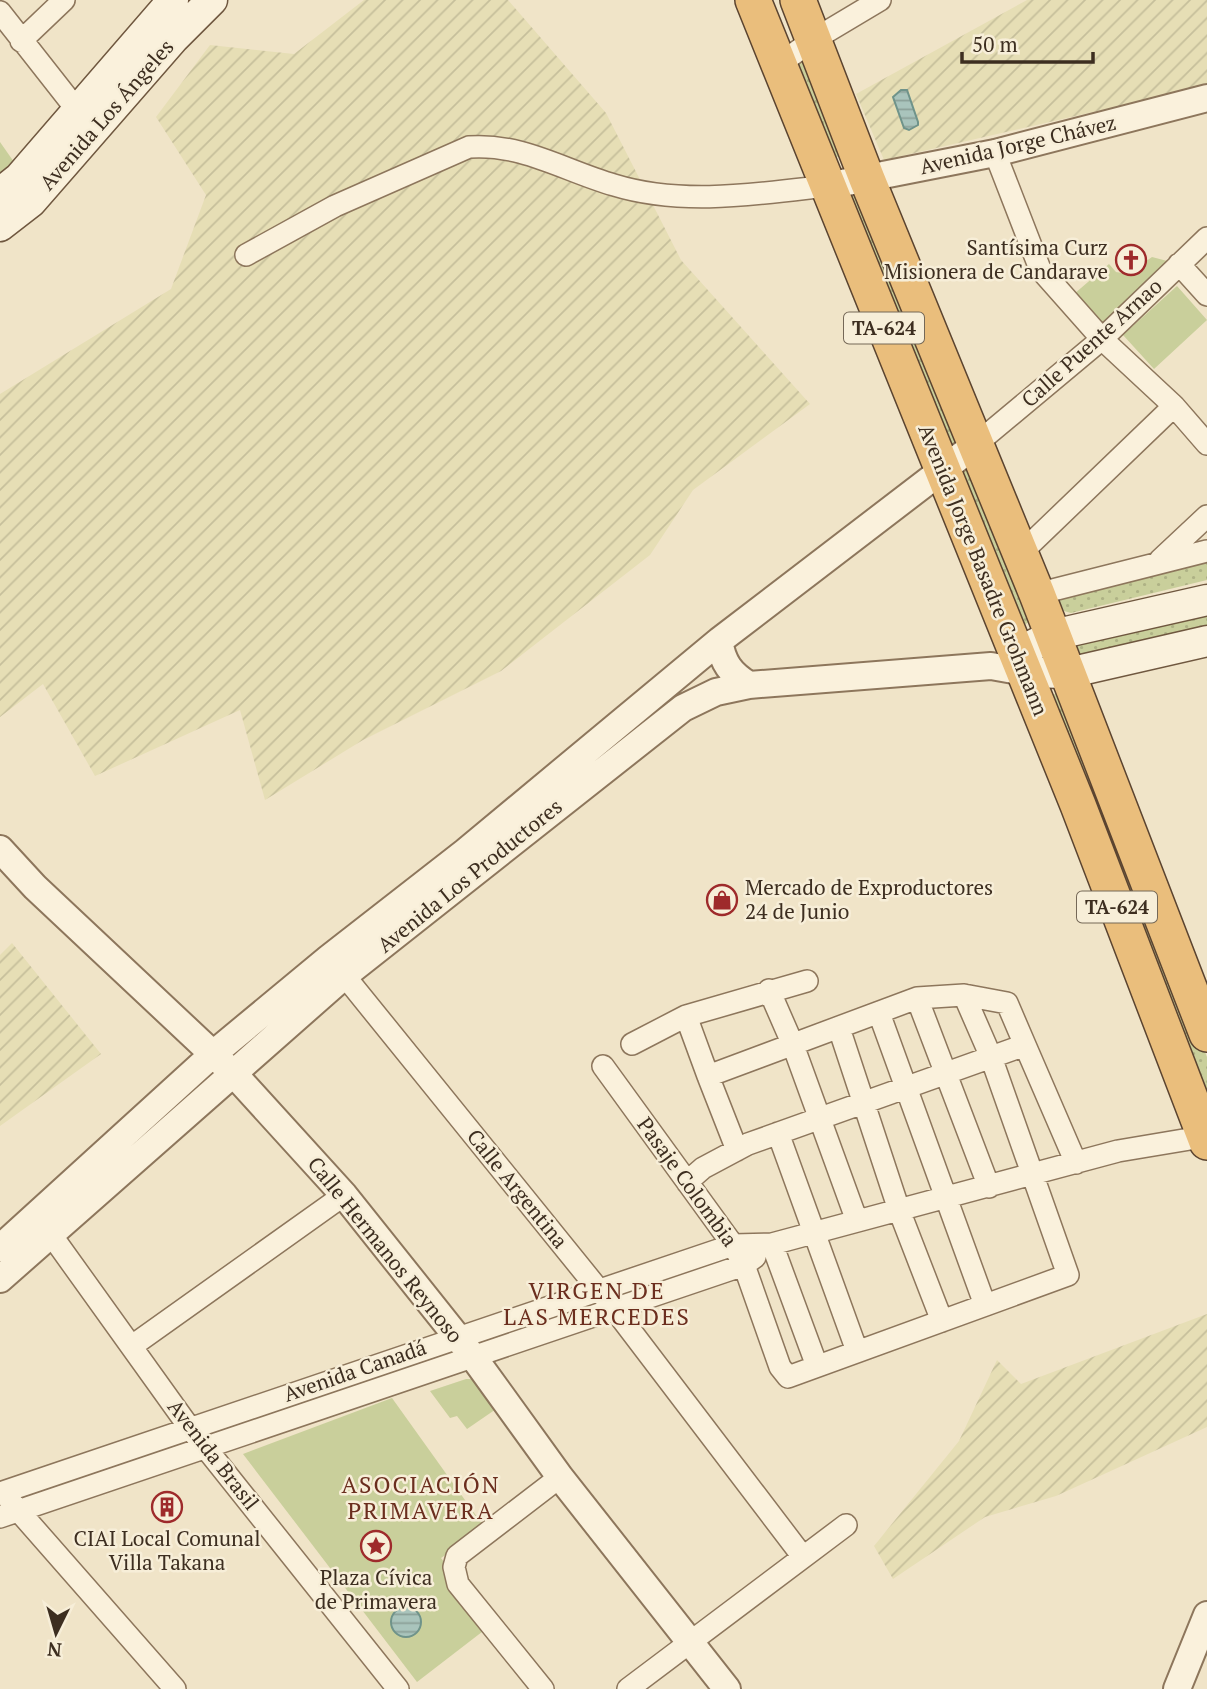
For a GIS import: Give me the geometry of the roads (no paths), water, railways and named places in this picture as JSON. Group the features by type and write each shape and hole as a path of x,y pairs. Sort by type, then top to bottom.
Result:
{"highway":[{"name":"Avenida Jorge Basadre Grohmann","path":"753,0 1078,805 1206,1138"},
{"name":"Avenida Jorge Basadre Grohmann","path":"798,0 867,179 1037,594 1207,1034"},
{"path":"1078,805 1112,793"}],"main road":[{"name":"Avenida Los Ángeles","path":"0,226 31,202 39,174 77,110 173,0"},
{"name":"Avenida Los Ángeles","path":"0,193 39,174 212,0"},
{"path":"1021,663 1053,635 1207,600"},
{"path":"1021,663 1068,673 1207,641"}],"street":[{"path":"21,41 64,0"},
{"path":"778,65 813,40 880,0"},
{"path":"0,12 77,110"},
{"name":"Avenida Jorge Chávez","path":"827,186 995,153 1207,98"},
{"path":"246,255 335,206 470,148 495,147 547,159 614,185 646,192 729,198 827,186"},
{"path":"995,153 1040,269 1102,338 1174,407 1207,444"},
{"name":"Calle Puente Arnao","path":"975,445 1102,338 1207,238"},
{"path":"1179,264 1207,295"},
{"path":"1020,554 1174,407"},
{"name":"Avenida Los Productores","path":"0,1248 43,1223 233,1073 337,967 465,852 719,641 975,445"},
{"path":"1158,561 1207,516"},
{"path":"1037,594 1158,561 1207,551"},
{"path":"719,641 722,659 733,675 749,685"},
{"name":"Avenida Los Productores","path":"0,1279 43,1223 212,1055 337,967 683,708 716,692 749,685 1021,663"},
{"name":"Calle Hermanos Reynoso","path":"0,849 35,887 233,1073 344,1195 455,1338 474,1358 560,1477 692,1641 727,1689"},
{"name":"Calle Argentina","path":"337,967 615,1310 803,1557"},
{"path":"632,1044 686,1016 807,981"},
{"path":"769,990 821,1118 857,1221"},
{"path":"708,1076 917,998 964,995 1007,1003 1076,1163"},
{"path":"964,995 991,1057 1033,1175 1068,1275 817,1366 772,1244 989,1187 1033,1175 1076,1163 1118,1151 1206,1138"},
{"path":"917,998 948,1073 989,1187"},
{"path":"879,1013 985,1305"},
{"path":"686,1016 737,1150"},
{"path":"839,1028 900,1210 942,1321"},
{"path":"687,1182 703,1168 778,1133 1025,1045"},
{"name":"Pasaje Colombia","path":"603,1066 733,1245 744,1265 783,1372 793,1377 817,1366"},
{"path":"778,1133 857,1351"},
{"path":"132,1346 344,1195"},
{"name":"Avenida Brasil","path":"43,1223 189,1427 392,1687"},
{"name":"Avenida Canadá","path":"1,1492 733,1245 772,1244"},
{"name":"Avenida Canadá","path":"9,1514 744,1265 772,1244"},
{"path":"543,1689 458,1584 454,1567 457,1556 560,1477"},
{"path":"1,1492 9,1514 174,1689"},
{"path":"628,1689 846,1525"},
{"path":"1177,1689 1207,1615"}],"water":[{"path":"901,90 907,90 918,122 918,125 909,130 904,128 893,97"},
{"path":"406,1607 412,1608 420,1616 420,1628 412,1636 406,1637 400,1636 392,1628 391,1622 392,1616 400,1608"}],"place":[{"name":"Santísima Curz Misionera de Candarave","path":"1131,260"},
{"name":"Mercado de Exproductores 24 de Junio","path":"722,900"},
{"name":"CIAI Local Comunal Villa Takana","path":"167,1507"},
{"name":"Plaza Cívica de Primavera","path":"376,1546"}],"district":[{"name":"VIRGEN DE LAS MERCEDES","path":"597,1304"},
{"name":"ASOCIACIÓN PRIMAVERA","path":"421,1498"}]}
